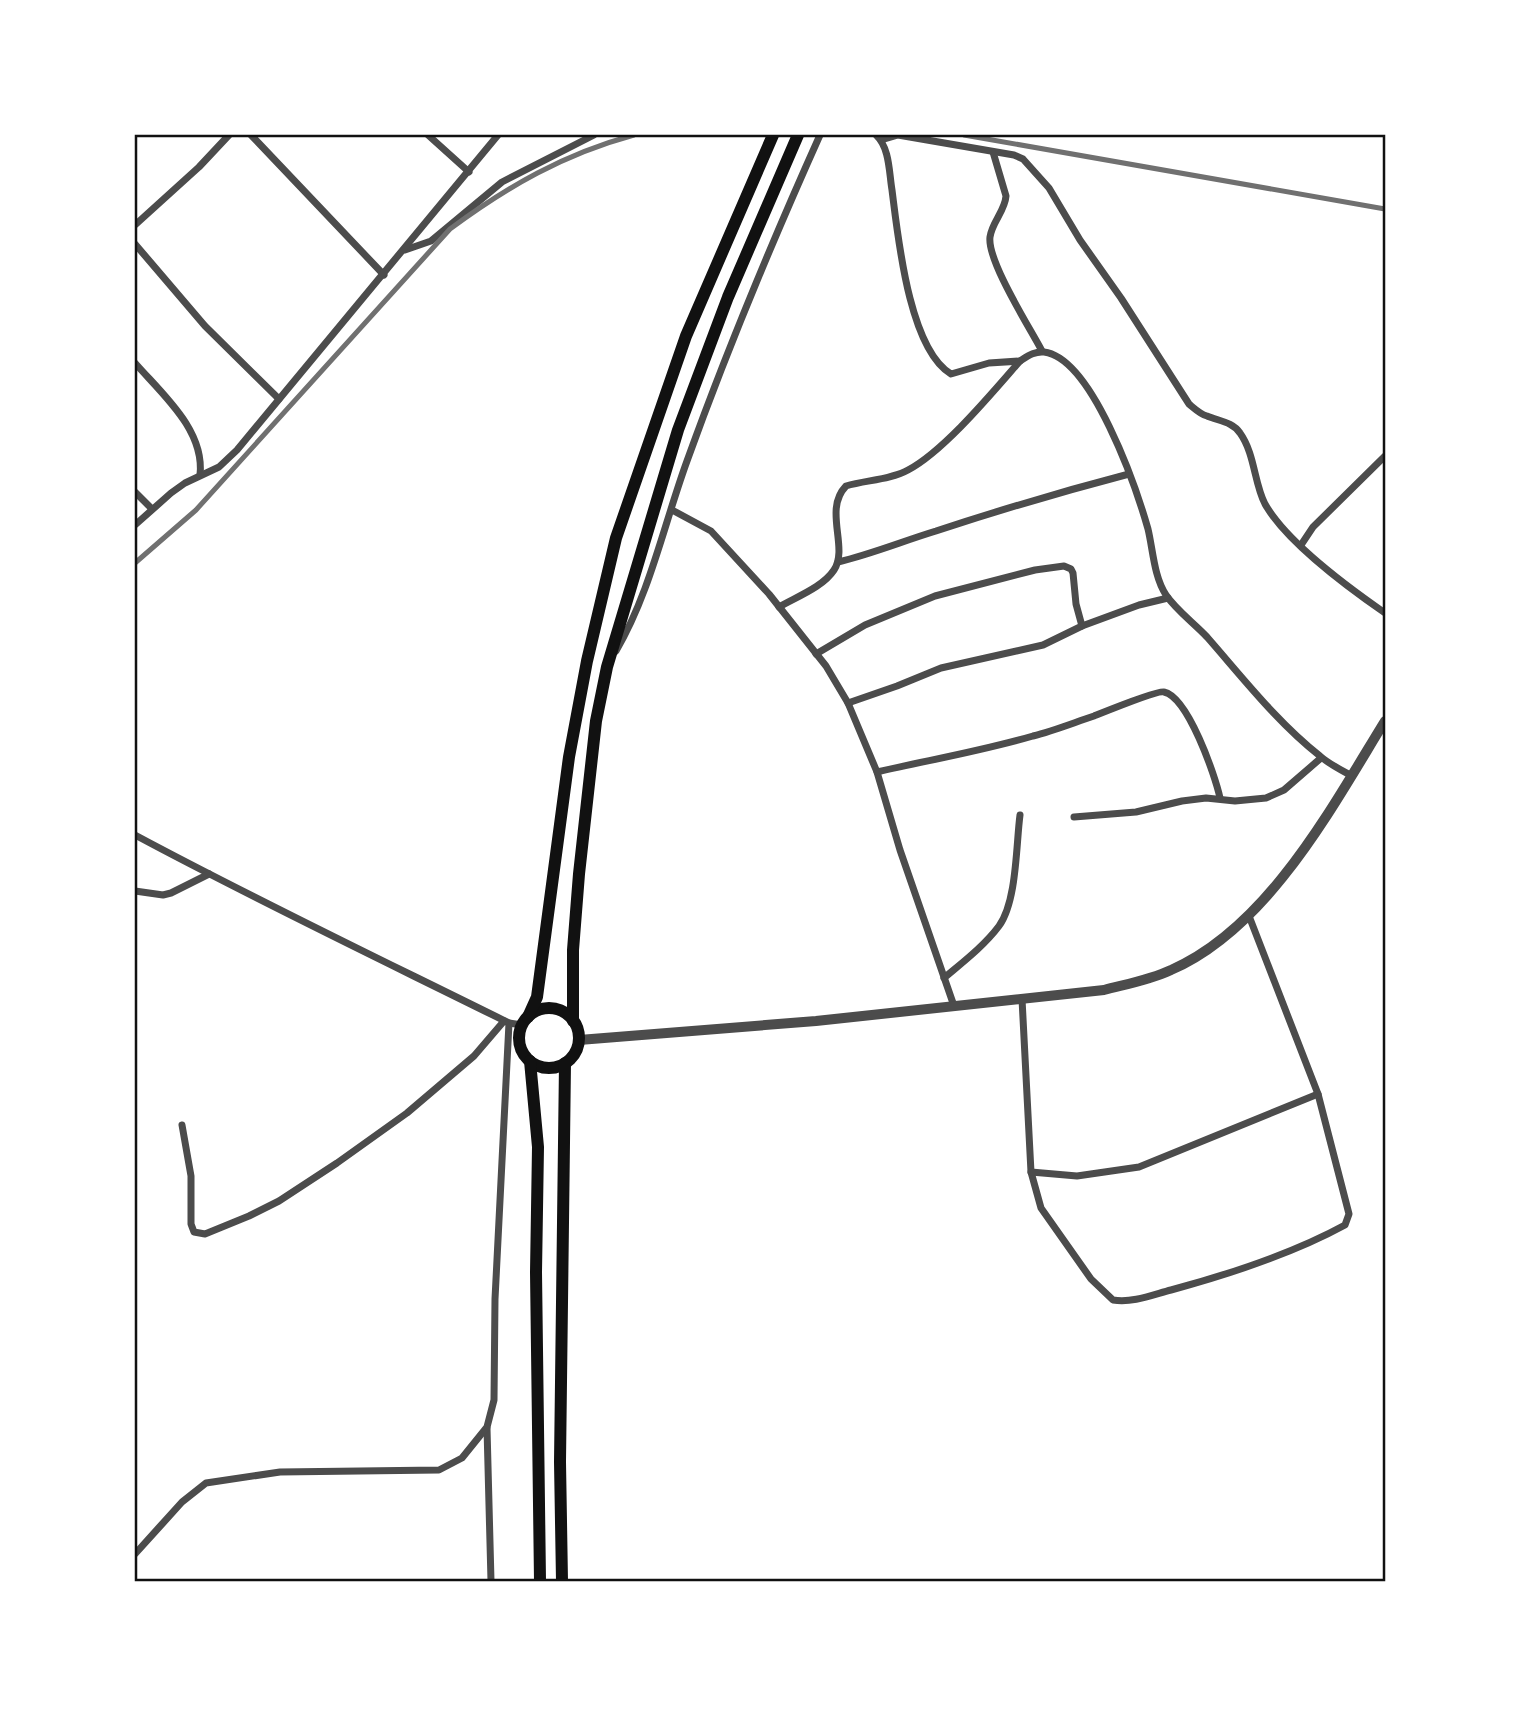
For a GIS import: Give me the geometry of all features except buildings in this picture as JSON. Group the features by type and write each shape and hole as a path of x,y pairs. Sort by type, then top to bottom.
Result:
{"main road":[{"path":"516,1022 537,997 559,823 579,701 616,538 686,336 774,135"},
{"path":"573,1021 573,950 579,874 596,721 607,667 678,429 727,297 798,135"},
{"path":"547,1009 566,1013 578,1030 577,1049 565,1063 548,1068 530,1061 522,1051 516,1022 547,1009"},
{"path":"530,1061 537,1147 540,1581"},
{"path":"562,1581 560,1462 565,1063"}],"street":[{"path":"135,225 199,167 229,135"},
{"path":"251,135 384,275"},
{"path":"428,135 469,172"},
{"path":"135,525 171,492 219,467 237,450 498,135"},
{"path":"404,250 430,241 502,182 594,135"},
{"path":"607,667 628,632 686,464 758,276 820,135"},
{"path":"1020,361 989,363 951,374 936,361 920,329 903,270 887,160 879,137 898,135 1014,155 1023,159 1049,188 1080,240 1189,404 1204,415 1225,421 1241,433 1264,502 1274,518 1349,588 1385,613"},
{"path":"993,152 1006,202 991,230 990,243 1006,285 1042,351"},
{"path":"135,244 205,326 279,399"},
{"path":"779,607 821,583 833,572 838,562 835,528 837,502 846,486 906,472 949,437 1020,361 1032,353 1042,351 1063,361 1085,381 1101,410 1129,474 1147,527 1160,581 1168,598 1204,634 1269,709 1321,758 1352,776"},
{"path":"135,363 186,423 200,458 200,475"},
{"path":"1301,545 1313,527 1385,456"},
{"path":"838,562 881,551 913,538 1042,497 1129,474"},
{"path":"135,492 152,509"},
{"path":"672,510 710,531 779,607 816,654 848,703 877,772 900,850 954,1006"},
{"path":"816,654 865,625 935,596 1035,570 1064,566 1073,573 1076,604 1082,626"},
{"path":"848,703 897,687 941,668 1043,645 1082,626 1139,605 1168,598"},
{"path":"877,772 1033,736 1130,704 1159,691 1174,698 1184,710 1214,775 1220,798"},
{"path":"579,1040 816,1021 1104,990 1148,979 1174,969 1214,946 1249,916 1276,885 1328,815 1385,721"},
{"path":"1074,817 1136,812 1181,801 1266,798 1284,790 1321,758"},
{"path":"944,978 979,948 1000,924 1011,886 1020,815"},
{"path":"135,835 209,874 516,1022"},
{"path":"135,891 163,895 172,893 209,874"},
{"path":"1023,999 1031,1172 1041,1208 1091,1279 1113,1300 1133,1300 1185,1286 1316,1241 1345,1225 1349,1214 1318,1094 1249,916"},
{"path":"182,1125 191,1176 191,1224 194,1232 205,1234 222,1229 279,1201 407,1113 516,1022"},
{"path":"491,1581 486,1427 494,1400 496,1285 516,1022"},
{"path":"1031,1172 1077,1176 1139,1167 1318,1094"},
{"path":"135,1554 182,1502 206,1483 280,1472 439,1470 462,1458 486,1427"}],"railway":[{"path":"135,563 196,510 450,229 493,199 538,173 584,152 634,135"},
{"path":"964,135 1385,209"}]}
